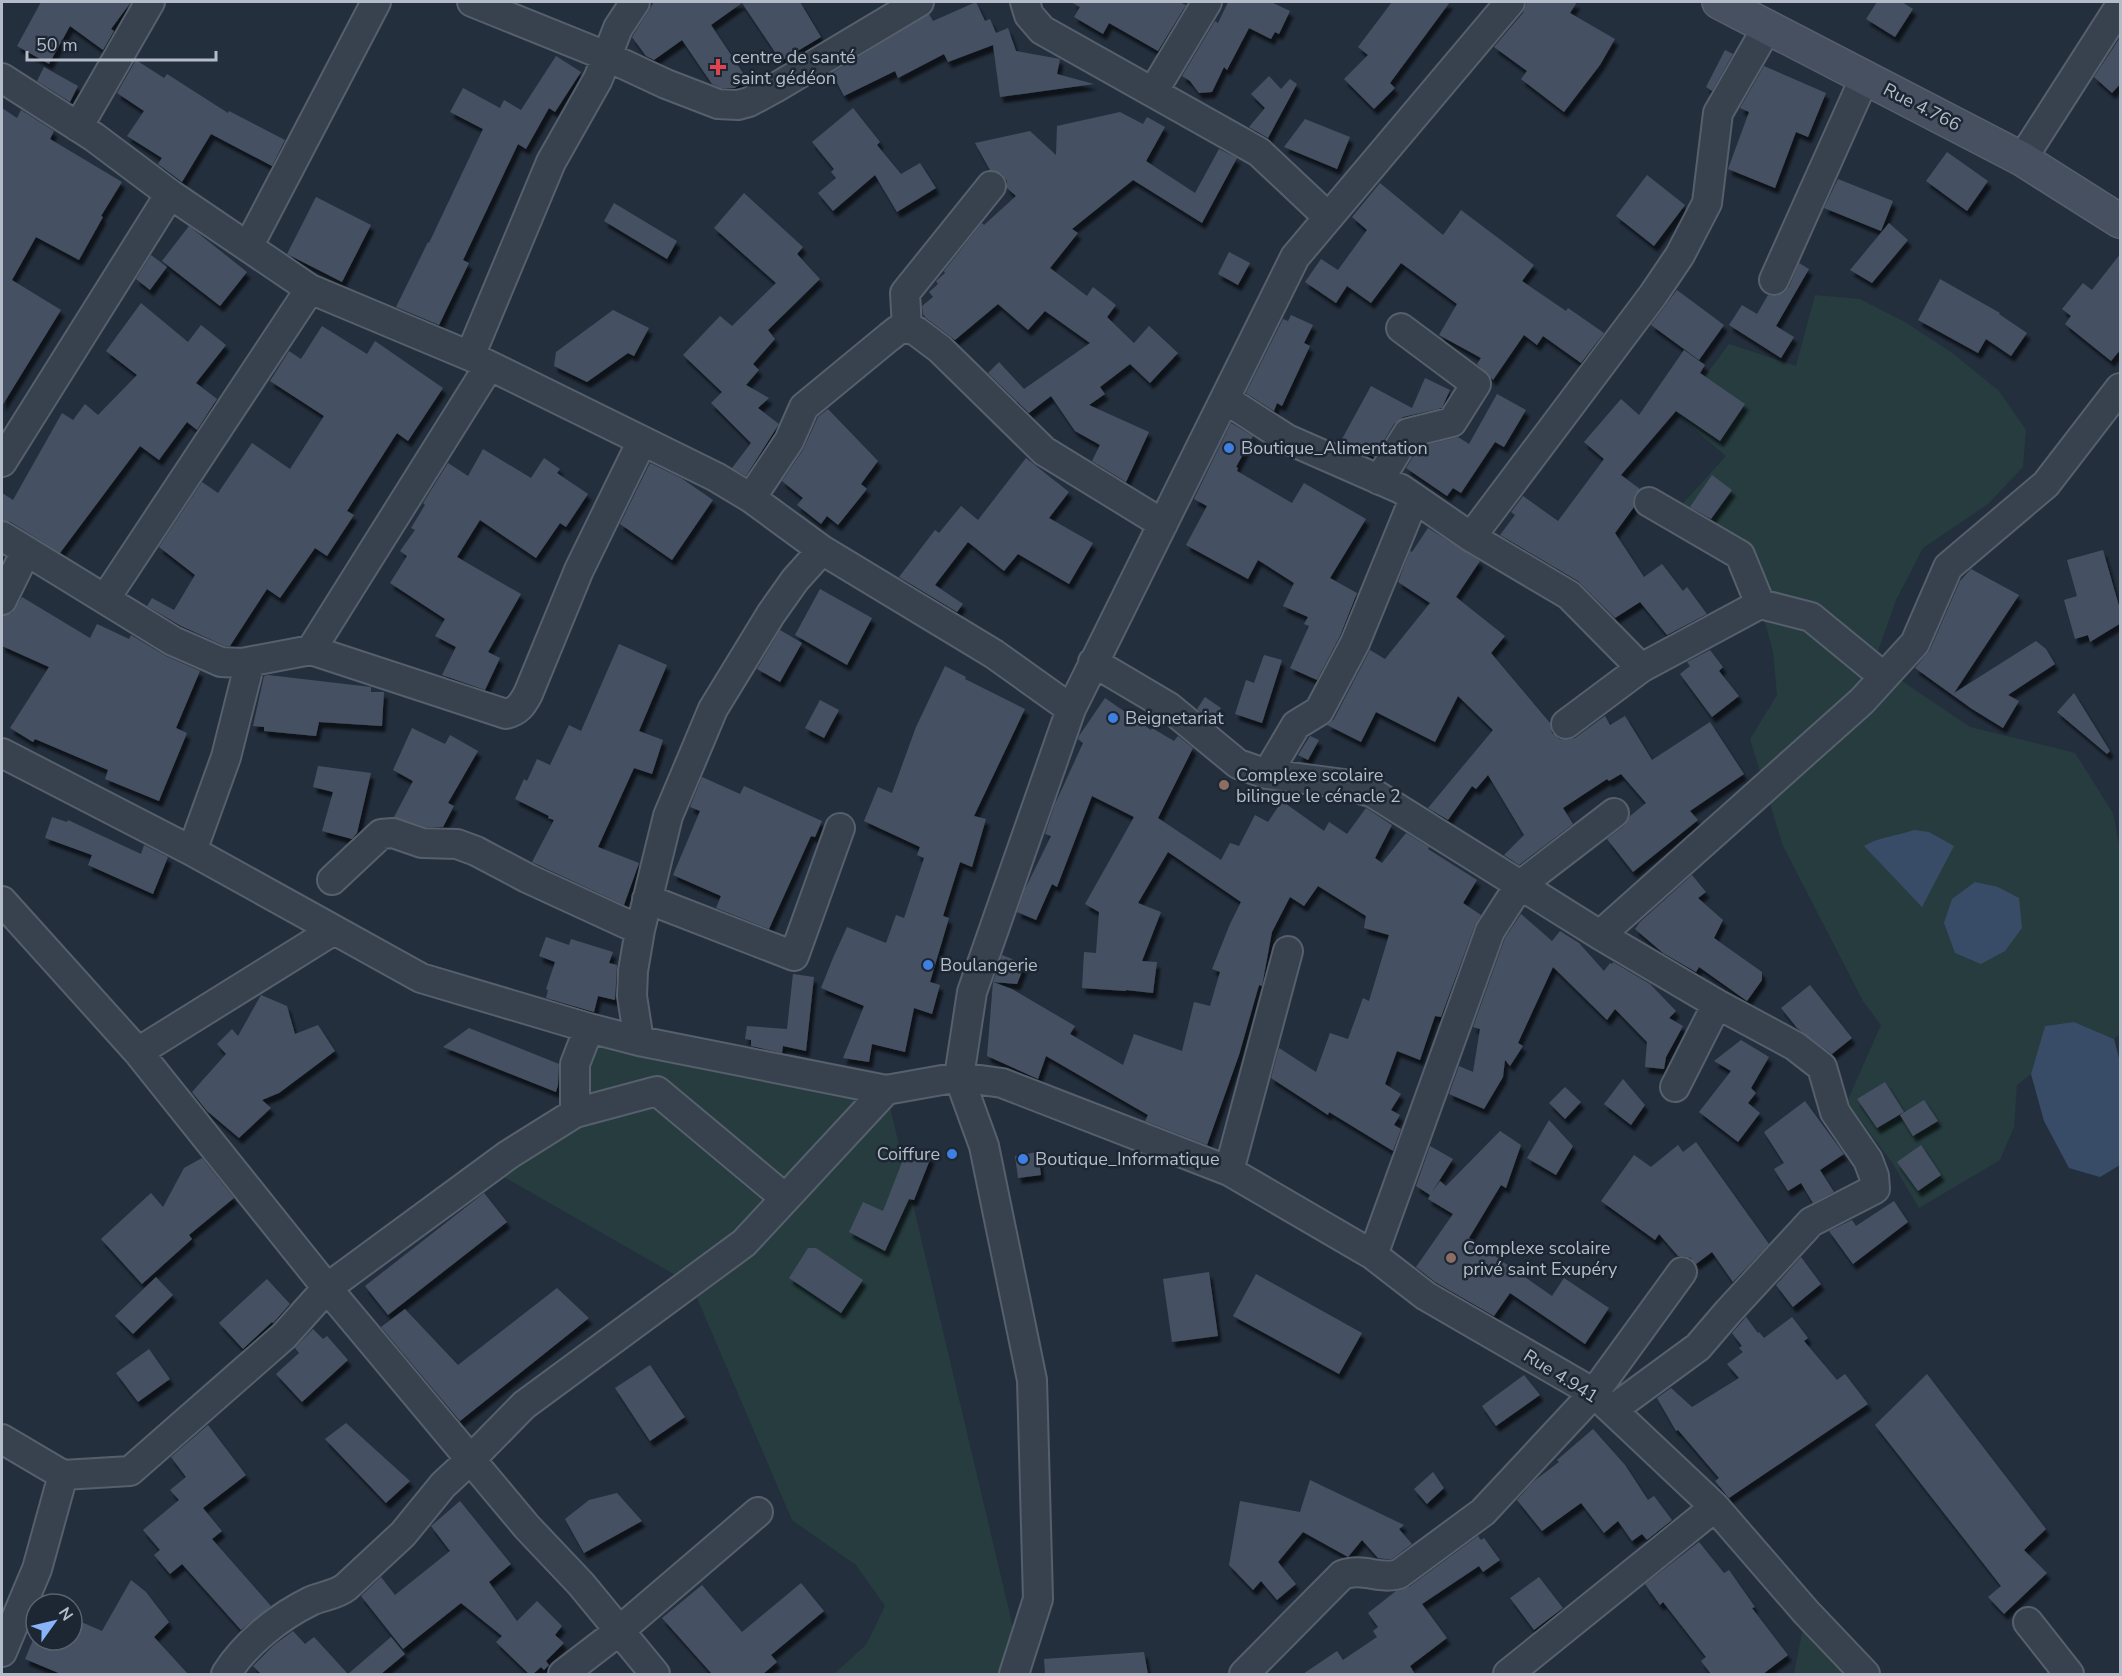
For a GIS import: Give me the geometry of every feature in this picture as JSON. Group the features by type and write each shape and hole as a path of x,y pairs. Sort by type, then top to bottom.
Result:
{"street":[{"path":"78,127 150,2"},
{"path":"248,246 376,2"},
{"path":"472,2 718,104 738,105 749,102 920,2"},
{"path":"311,650 479,361 551,162 598,79 618,28 635,2"},
{"path":"1025,2 1029,15 1042,30 1259,152 1328,218"},
{"path":"1153,92 1207,2"},
{"path":"1014,1674 1038,1599 1032,1380 984,1146 959,1077 972,992 1071,709 1295,257 1510,2"},
{"name":"Rue 4.766","path":"1719,2 2022,159 2121,221"},
{"path":"2022,159 2121,6"},
{"path":"1472,537 1653,295 1680,255 1707,203 1718,113 1767,26"},
{"path":"1774,280 1865,77"},
{"path":"2,78 78,127 310,289 479,361 716,477 751,498 822,550 994,654 1071,709"},
{"path":"907,328 905,293 991,186"},
{"path":"2,462 171,194"},
{"path":"105,599 310,289"},
{"path":"751,498 789,441 804,407 898,330 907,328 916,331 940,349 1044,451 1163,524"},
{"path":"1379,480 1408,433 1452,423 1476,384 1401,328"},
{"path":"1600,935 1862,701 1915,643 1948,567 2046,484 2121,388"},
{"path":"1225,399 1287,439 1401,489 1472,537 1569,595 1641,668"},
{"path":"2,536 173,641 221,662 232,664 250,662 311,650 506,714 517,710 528,694 579,570 642,441"},
{"path":"1267,774 1296,726 1320,711 1355,643 1414,498"},
{"path":"1649,502 1740,555 1760,604"},
{"path":"639,1041 632,996 633,971 647,899 668,816 713,709 771,614 795,580 822,550"},
{"path":"2,600 26,551"},
{"path":"1566,724 1641,668 1760,604 1811,617 1884,677"},
{"path":"192,851 226,757 250,662"},
{"path":"1093,662 1169,707 1238,764 1267,774 1344,784 1373,793 1600,935 1717,1004 1795,1046 1822,1067 1835,1112 1869,1160 1874,1176 1875,1189 1811,1222 1698,1347 1603,1402 1483,1512 1399,1574 1387,1576 1353,1570 1342,1575 1244,1674"},
{"path":"2,753 192,851 421,978 639,1041 886,1090"},
{"path":"1373,1256 1490,932 1519,886 1614,813"},
{"path":"647,899 794,956 840,828"},
{"path":"332,880 381,834 393,833 422,843 457,844 476,851 526,878 640,930"},
{"path":"2,901 138,1052 327,1288 527,1527 581,1584 655,1674"},
{"path":"138,1052 334,930"},
{"path":"1229,1171 1288,951"},
{"path":"1675,1087 1717,1004"},
{"path":"575,1113 575,1064 589,1028"},
{"name":"Rue 4.941","path":"886,1090 959,1077 1002,1083 1229,1171 1373,1256 1426,1296 1603,1402 1715,1507 1863,1674"},
{"path":"226,1674 241,1655 282,1618 312,1601 346,1587 403,1534 443,1485 524,1405 744,1243 886,1090"},
{"path":"2,1439 63,1475 130,1471 284,1336 327,1288 508,1155 575,1113 657,1091 785,1198"},
{"path":"1603,1402 1682,1272"},
{"path":"2,1652 37,1569 63,1475"},
{"path":"1508,1674 1715,1507"},
{"path":"563,1674 619,1631 758,1512"},
{"path":"2028,1622 2069,1674"}],"green space":[{"path":"1815,295 1860,299 1905,322 1951,352 1999,391 2026,430 2023,467 1988,504 1923,548 1896,600 1874,662 1970,727 2075,753 2113,813 2120,850 2120,1034 2114,1039 2074,1022 2045,1026 2031,1074 2017,1085 2014,1127 2000,1160 1919,1208 1893,1164 1847,1102 1881,1025 1863,1001 1783,846 1750,739 1777,695 1773,651 1759,602 1741,572 1678,509 1726,456 1677,414 1729,344 1796,366"},
{"path":"589,1028 886,1090 1024,1674 834,1674 866,1645 885,1606 856,1565 792,1520 691,1284 490,1169 575,1113"},
{"path":"1806,1612 1865,1674 1794,1674"}],"water":[{"path":"1914,830 1929,832 1954,846 1922,907 1864,846"},
{"path":"1975,882 1998,887 2019,898 2022,928 2005,951 1981,964 1955,953 1944,923 1952,899"},
{"path":"2074,1022 2114,1039 2120,1062 2120,1165 2100,1177 2069,1168 2044,1121 2031,1074 2045,1026"}],"building":[{"path":"41,2 131,2 111,29 114,31 103,50 70,26 49,64 17,46"},
{"path":"654,2 800,2 821,37 781,61 742,3 711,25 747,79 735,88 721,88 712,84 682,40 654,60 646,56 632,37"},
{"path":"976,2 985,21 990,19 996,33 1008,28 1016,51 1060,59 1057,74 1094,84 1000,97 993,45 948,62 944,54 898,78 895,71 844,96 832,73 929,14 933,21"},
{"path":"1071,2 1179,2 1186,5 1158,51 1109,23 1103,34 1074,17 1080,7"},
{"path":"1228,2 1271,2 1290,11 1279,34 1275,32 1271,39 1249,28 1227,70 1224,67 1212,92 1199,93 1190,81 1182,76 1215,21 1218,23"},
{"path":"1392,2 1450,2 1390,83 1395,88 1374,109 1344,79 1368,55 1358,47"},
{"path":"1527,2 1577,2 1570,13 1615,39 1600,65 1564,112 1521,79 1527,71 1494,47 1523,13"},
{"path":"1877,2 1902,2 1913,9 1895,37 1866,19"},
{"path":"2121,36 2121,83 2112,93 2094,77"},
{"path":"1725,50 1733,54 1712,91 1706,87"},
{"path":"556,56 581,72 555,112 549,108 526,149 518,144 463,260 469,263 439,325 396,307 483,129 450,112 463,88 500,108 504,100 521,110"},
{"path":"136,60 164,78 167,74 228,113 229,111 285,140 272,166 211,134 182,182 158,164 162,158 127,136 144,111 117,93"},
{"path":"1764,66 1826,93 1808,137 1796,132 1775,188 1728,169 1749,112 1740,108"},
{"path":"44,67 78,86 70,102 37,81"},
{"path":"1269,76 1281,89 1290,79 1297,84 1268,138 1249,127 1265,108 1251,94"},
{"path":"2,108 17,118 21,110 54,131 50,139 122,182 101,216 103,217 79,260 36,237 12,280 61,310 2,406"},
{"path":"853,108 880,142 877,145 901,174 920,163 936,188 897,212 875,175 833,211 818,193 836,178 831,172 834,169 812,142"},
{"path":"1120,112 1143,124 1147,117 1165,127 1146,161 1195,193 1219,149 1237,158 1202,223 1133,180 1072,229 1078,233 1050,268 1087,296 1093,287 1116,305 1107,317 1134,343 1149,326 1178,353 1150,383 1130,364 1100,387 1105,394 1089,405 1149,432 1126,482 1092,461 1100,445 1075,431 1051,396 1029,413 988,373 999,362 1024,389 1090,343 1045,311 1028,330 998,304 955,340 926,318 922,306 933,297 929,292 938,284 936,281 945,273 944,271 982,223 984,225 1016,196 1007,188 1007,181 1002,174 990,170 975,143 1030,131 1056,155 1057,126"},
{"path":"1305,119 1350,137 1337,169 1284,147"},
{"path":"1947,152 1988,181 1967,211 1926,181"},
{"path":"1647,175 1685,205 1654,246 1616,216"},
{"path":"1838,179 1893,201 1881,231 1824,208"},
{"path":"1380,183 1443,235 1461,210 1534,265 1522,281 1566,311 1568,308 1604,333 1581,363 1543,336 1537,345 1524,335 1493,380 1477,364 1481,358 1439,335 1457,304 1401,263 1371,303 1347,286 1336,303 1305,282 1321,259 1338,270 1367,230 1352,217"},
{"path":"744,193 803,247 797,254 820,279 768,330 775,339 753,364 759,370 746,385 769,398 758,408 779,424 746,476 732,468 751,443 711,403 722,392 683,355 720,316 732,326 776,283 714,228"},
{"path":"316,197 371,225 342,282 287,254"},
{"path":"614,203 677,241 667,259 604,221"},
{"path":"1889,223 1908,240 1872,283 1850,270"},
{"path":"189,226 247,272 220,306 162,261"},
{"path":"1229,252 1250,263 1238,285 1218,274"},
{"path":"2121,253 2121,349 2111,361 2065,324 2071,316 2062,309 2083,283 2092,290"},
{"path":"151,255 167,267 150,290 136,279"},
{"path":"1799,263 1809,269 1776,326 1794,337 1781,358 1729,325 1742,305 1757,314 1768,295 1776,296 1784,293"},
{"path":"1940,279 2000,313 2027,333 2011,356 1986,339 1978,353 1918,320"},
{"path":"1677,290 1724,325 1699,360 1651,325"},
{"path":"141,303 188,342 201,325 226,345 196,383 217,399 197,430 187,422 159,460 140,446 60,553 11,522 2,520 2,493 13,500 62,413 73,420 85,404 98,415 137,375 106,351"},
{"path":"613,310 649,328 634,356 628,353 587,382 554,366 556,352"},
{"path":"1291,315 1313,325 1304,343 1310,346 1282,406 1277,403 1274,411 1246,393 1283,319 1288,321"},
{"path":"322,326 367,354 375,341 443,388 408,441 397,433 347,511 354,515 327,556 315,548 280,598 267,589 230,646 225,646 181,626 147,606 152,598 174,610 195,575 159,547 202,482 218,493 252,443 290,469 324,416 270,381 289,351 301,359"},
{"path":"1684,350 1705,365 1700,373 1745,404 1720,441 1676,411 1621,475 1640,489 1635,494 1634,507 1615,533 1644,577 1662,564 1683,591 1687,587 1707,614 1667,635 1640,602 1615,618 1578,581 1500,535 1515,515 1511,512 1523,496 1558,521 1604,459 1584,442 1621,399 1639,415"},
{"path":"1425,378 1450,390 1442,408 1403,417 1394,424 1374,457 1342,439 1371,386 1412,408"},
{"path":"1497,394 1526,410 1504,447 1495,442 1461,493 1453,488 1447,496 1406,468 1419,447 1458,437 1469,444"},
{"path":"828,409 878,461 861,484 867,489 838,525 827,516 821,524 797,505 803,498 782,481 803,450 818,417"},
{"path":"1231,423 1253,436 1236,467 1237,471 1292,503 1304,483 1366,519 1330,578 1357,593 1340,636 1317,680 1290,668 1309,626 1304,624 1308,617 1283,606 1294,583 1258,560 1248,579 1186,545 1207,506 1194,499"},
{"path":"483,449 531,478 544,458 560,469 557,473 588,494 566,527 560,523 536,558 480,520 457,557 521,594 488,652 500,658 485,690 442,675 456,647 435,636 445,619 390,583 407,556 400,551 415,530 411,528 425,505 423,503 448,463 468,476"},
{"path":"1026,458 1069,492 1049,518 1093,543 1069,584 1018,554 1004,571 968,542 935,585 963,604 957,612 899,577 935,530 939,533 961,506 978,520"},
{"path":"650,463 681,478 713,500 672,560 620,524"},
{"path":"1712,475 1732,490 1711,519 1690,507"},
{"path":"1428,528 1480,561 1456,597 1505,636 1491,653 1550,723 1552,733 1559,739 1575,738 1605,716 1610,725 1625,716 1652,760 1710,722 1744,774 1690,811 1698,820 1633,872 1607,839 1624,826 1630,816 1646,803 1621,774 1609,781 1607,779 1563,808 1573,824 1519,865 1504,855 1524,835 1488,775 1476,789 1472,786 1448,820 1428,808 1493,730 1458,696 1435,742 1376,712 1361,742 1327,725 1334,719 1370,650 1385,659 1430,603 1398,582 1410,551 1412,552"},
{"path":"2103,550 2121,613 2121,623 2090,642 2088,635 2075,639 2064,600 2077,596 2067,560"},
{"path":"1971,569 2019,595 1954,693 2036,641 2046,649 2055,664 2008,695 2019,701 2003,728 1915,668 1930,650 1960,581"},
{"path":"820,589 872,618 847,665 795,635"},
{"path":"22,597 90,638 97,624 129,639 131,635 166,656 200,671 176,728 187,733 159,801 105,779 108,770 35,739 33,742 10,728 49,667 2,646 2,616 12,613"},
{"path":"780,630 802,643 780,682 757,669"},
{"path":"619,644 667,665 639,731 663,740 652,774 634,768 598,847 639,863 624,905 532,862 554,820 515,799 524,779 527,781 537,759 550,765 569,725 581,731"},
{"path":"1710,650 1723,667 1719,671 1739,696 1712,717 1680,674 1690,666 1687,662"},
{"path":"1264,655 1282,660 1262,723 1235,714 1246,680 1254,683"},
{"path":"945,666 966,677 965,679 1025,709 974,816 986,819 972,867 960,862 943,916 949,918 930,982 940,985 932,1014 914,1008 905,1052 872,1044 869,1062 843,1058 864,1006 821,988 833,958 847,927 886,943 896,915 904,918 924,858 917,855 920,847 864,821 878,787 892,793 916,727"},
{"path":"264,676 371,687 371,692 384,692 382,726 319,722 316,736 264,731 264,727 253,726"},
{"path":"2074,693 2110,751 2107,754 2057,712"},
{"path":"1205,697 1221,708 1212,721 1197,709"},
{"path":"1105,698 1151,730 1152,728 1174,741 1178,736 1193,748 1158,818 1221,860 1230,843 1239,846 1255,815 1268,822 1282,801 1324,831 1329,822 1347,834 1366,808 1392,825 1375,858 1382,863 1406,833 1477,880 1463,903 1481,915 1475,925 1441,1017 1435,1016 1420,1060 1397,1051 1385,1084 1401,1094 1391,1110 1400,1115 1394,1125 1401,1129 1393,1151 1329,1112 1328,1115 1271,1078 1279,1048 1316,1072 1330,1033 1348,1039 1363,998 1369,1001 1389,935 1364,928 1366,916 1318,886 1304,906 1290,897 1272,932 1262,986 1259,985 1239,1055 1207,1145 1145,1121 1148,1115 1046,1056 1038,1079 987,1056 993,982 1012,989 1075,1026 1070,1034 1123,1065 1134,1034 1182,1051 1194,1002 1210,1006 1220,972 1212,969 1241,902 1168,852 1138,903 1161,912 1142,961 1157,962 1153,993 1082,988 1084,952 1096,953 1099,912 1085,904 1134,817 1092,796 1057,887 1052,884 1036,920 1017,912 1025,889 1051,836 1045,834 1055,804 1083,743 1078,739 1079,736"},
{"path":"820,700 839,710 824,738 805,728"},
{"path":"412,728 445,744 450,735 478,751 448,803 454,806 443,827 425,827 394,817 413,781 393,770"},
{"path":"1310,736 1319,740 1308,760 1298,755"},
{"path":"318,766 371,773 357,833 352,839 322,831 333,792 313,787"},
{"path":"702,777 740,794 744,786 822,821 815,837 811,836 769,929 716,908 721,896 673,875 700,811 690,807"},
{"path":"52,817 67,822 68,820 141,854 144,845 168,857 153,894 88,865 92,855 45,838"},
{"path":"1692,875 1706,892 1698,898 1723,920 1714,938 1762,972 1762,980 1747,1001 1699,967 1696,972 1663,953 1635,929"},
{"path":"1521,914 1552,941 1560,931 1579,943 1604,971 1613,962 1650,984 1676,1011 1669,1018 1683,1026 1666,1057 1664,1069 1645,1067 1647,1042 1615,1009 1607,1020 1553,967 1518,1043 1523,1046 1510,1066 1505,1060 1503,1077 1484,1109 1449,1094 1459,1066 1473,1072 1480,1029 1473,1027 1505,938"},
{"path":"546,937 569,945 571,939 613,952 609,963 617,965 615,1000 598,996 594,1012 546,998 548,990 546,989 555,962 539,956"},
{"path":"1002,955 1025,964 1017,984 993,982"},
{"path":"793,974 814,977 806,1051 783,1046 782,1053 751,1046 751,1040 745,1039 747,1026 787,1029"},
{"path":"1810,985 1852,1038 1832,1054 1797,1028 1781,1008"},
{"path":"261,995 287,1006 295,1034 318,1025 335,1051 279,1093 262,1100 271,1108 239,1138 207,1111 192,1092 226,1054 217,1044 232,1029 238,1036"},
{"path":"469,1028 559,1064 556,1092 443,1047"},
{"path":"1741,1040 1769,1057 1751,1088 1756,1093 1748,1103 1760,1113 1738,1142 1699,1112 1731,1071 1714,1061"},
{"path":"1623,1079 1645,1105 1631,1125 1604,1104"},
{"path":"1885,1082 1904,1112 1877,1128 1857,1099"},
{"path":"1565,1087 1581,1102 1565,1119 1549,1103"},
{"path":"1924,1100 1938,1121 1913,1136 1900,1115"},
{"path":"1805,1101 1844,1154 1820,1170 1834,1192 1813,1203 1801,1183 1788,1191 1774,1169 1784,1163 1764,1132"},
{"path":"1549,1120 1573,1146 1556,1175 1527,1158"},
{"path":"1500,1131 1521,1145 1506,1188 1501,1185 1469,1238 1552,1296 1564,1278 1609,1308 1585,1344 1510,1293 1494,1316 1435,1282 1416,1267 1453,1214 1428,1199 1430,1195 1416,1186 1430,1146 1453,1159 1432,1192 1440,1181 1446,1186"},
{"path":"1696,1142 1769,1244 1733,1282 1712,1252 1696,1264 1691,1258 1678,1256 1659,1234 1655,1240 1601,1201 1634,1155 1651,1167 1678,1145 1683,1152"},
{"path":"1921,1145 1941,1175 1918,1191 1897,1162"},
{"path":"908,1147 931,1157 914,1200 909,1199 885,1251 849,1232 863,1202 883,1211"},
{"path":"1038,1152 1041,1175 1018,1178 1015,1156"},
{"path":"202,1158 234,1198 189,1235 192,1239 142,1284 101,1239 151,1193 163,1207 184,1168"},
{"path":"484,1193 507,1222 388,1315 365,1286"},
{"path":"1894,1201 1908,1222 1853,1264 1829,1231 1852,1220 1856,1226"},
{"path":"808,1248 816,1248 863,1280 841,1313 789,1278"},
{"path":"1801,1257 1821,1284 1793,1307 1776,1285"},
{"path":"1209,1272 1218,1336 1172,1342 1163,1279"},
{"path":"1256,1274 1362,1333 1339,1374 1233,1316"},
{"path":"156,1277 173,1295 133,1334 115,1316"},
{"path":"267,1279 290,1304 273,1323 243,1349 219,1323"},
{"path":"557,1288 589,1318 460,1421 381,1327 405,1309 458,1365"},
{"path":"1746,1317 1764,1338 1792,1317 1808,1338 1804,1341 1837,1380 1845,1374 1868,1404 1729,1498 1715,1481 1719,1478 1678,1430 1676,1431 1657,1398 1671,1388 1692,1407 1739,1378 1727,1364 1743,1352 1739,1348 1742,1346 1732,1333"},
{"path":"313,1329 323,1339 327,1336 348,1360 302,1402 276,1374 299,1353 295,1348"},
{"path":"149,1349 170,1379 138,1402 116,1373"},
{"path":"650,1365 685,1417 650,1441 615,1388"},
{"path":"1927,1374 2046,1529 2024,1550 2047,1573 2004,1614 1988,1597 2001,1586 1875,1425"},
{"path":"1524,1375 1540,1395 1496,1426 1482,1406"},
{"path":"346,1423 410,1481 386,1503 325,1439"},
{"path":"208,1425 246,1475 203,1508 222,1531 212,1539 271,1606 241,1630 182,1564 170,1574 154,1555 160,1550 143,1530 179,1500 170,1490 186,1477 171,1457"},
{"path":"1593,1429 1625,1465 1648,1500 1654,1496 1672,1520 1647,1540 1642,1534 1632,1541 1618,1521 1604,1533 1581,1503 1542,1531 1517,1500 1534,1481 1559,1462 1557,1460"},
{"path":"1433,1472 1444,1488 1427,1504 1414,1489"},
{"path":"1310,1480 1404,1525 1399,1529 1412,1544 1392,1559 1385,1559 1378,1558 1362,1540 1348,1557 1303,1532 1278,1562 1296,1584 1277,1600 1261,1581 1253,1590 1229,1565 1240,1501 1300,1512"},
{"path":"617,1493 642,1521 584,1553 565,1519 589,1500"},
{"path":"460,1501 511,1564 489,1582 517,1621 537,1601 562,1626 555,1635 564,1643 546,1661 549,1665 544,1670 541,1667 533,1674 529,1674 496,1642 502,1636 461,1603 403,1649 361,1596 381,1577 395,1595 450,1551 431,1526"},
{"path":"1478,1536 1481,1540 1484,1538 1500,1560 1483,1572 1479,1566 1422,1604 1447,1638 1410,1666 1415,1674 1303,1674 1337,1651 1343,1660 1377,1637 1373,1631 1378,1627 1368,1613 1396,1591 1409,1587"},
{"path":"1699,1542 1724,1573 1729,1570 1755,1607 1752,1608 1788,1655 1763,1674 1711,1674 1701,1661 1706,1657 1663,1602 1660,1605 1645,1584"},
{"path":"1539,1577 1563,1608 1534,1630 1510,1598"},
{"path":"131,1580 146,1592 169,1622 154,1637 188,1674 61,1674 25,1659 28,1652 84,1652 84,1623 102,1631"},
{"path":"801,1583 824,1611 771,1655 777,1662 763,1674 712,1674 662,1618 702,1585 742,1632"},
{"path":"293,1631 305,1644 314,1637 348,1674 261,1674 253,1666 274,1645"},
{"path":"391,1637 405,1654 381,1674 348,1674"},
{"path":"1144,1652 1148,1674 1045,1674 1044,1659"}],"place":[{"name":"centre de santé saint gédéon","path":"718,67"},
{"name":"Boutique_Alimentation","path":"1229,448"},
{"name":"Beignetariat","path":"1113,718"},
{"name":"Complexe scolaire bilingue le cénacle 2","path":"1224,785"},
{"name":"Boulangerie","path":"928,965"},
{"name":"Coiffure","path":"952,1154"},
{"name":"Boutique_Informatique","path":"1023,1159"},
{"name":"Complexe scolaire privé saint Exupéry","path":"1451,1258"}]}
